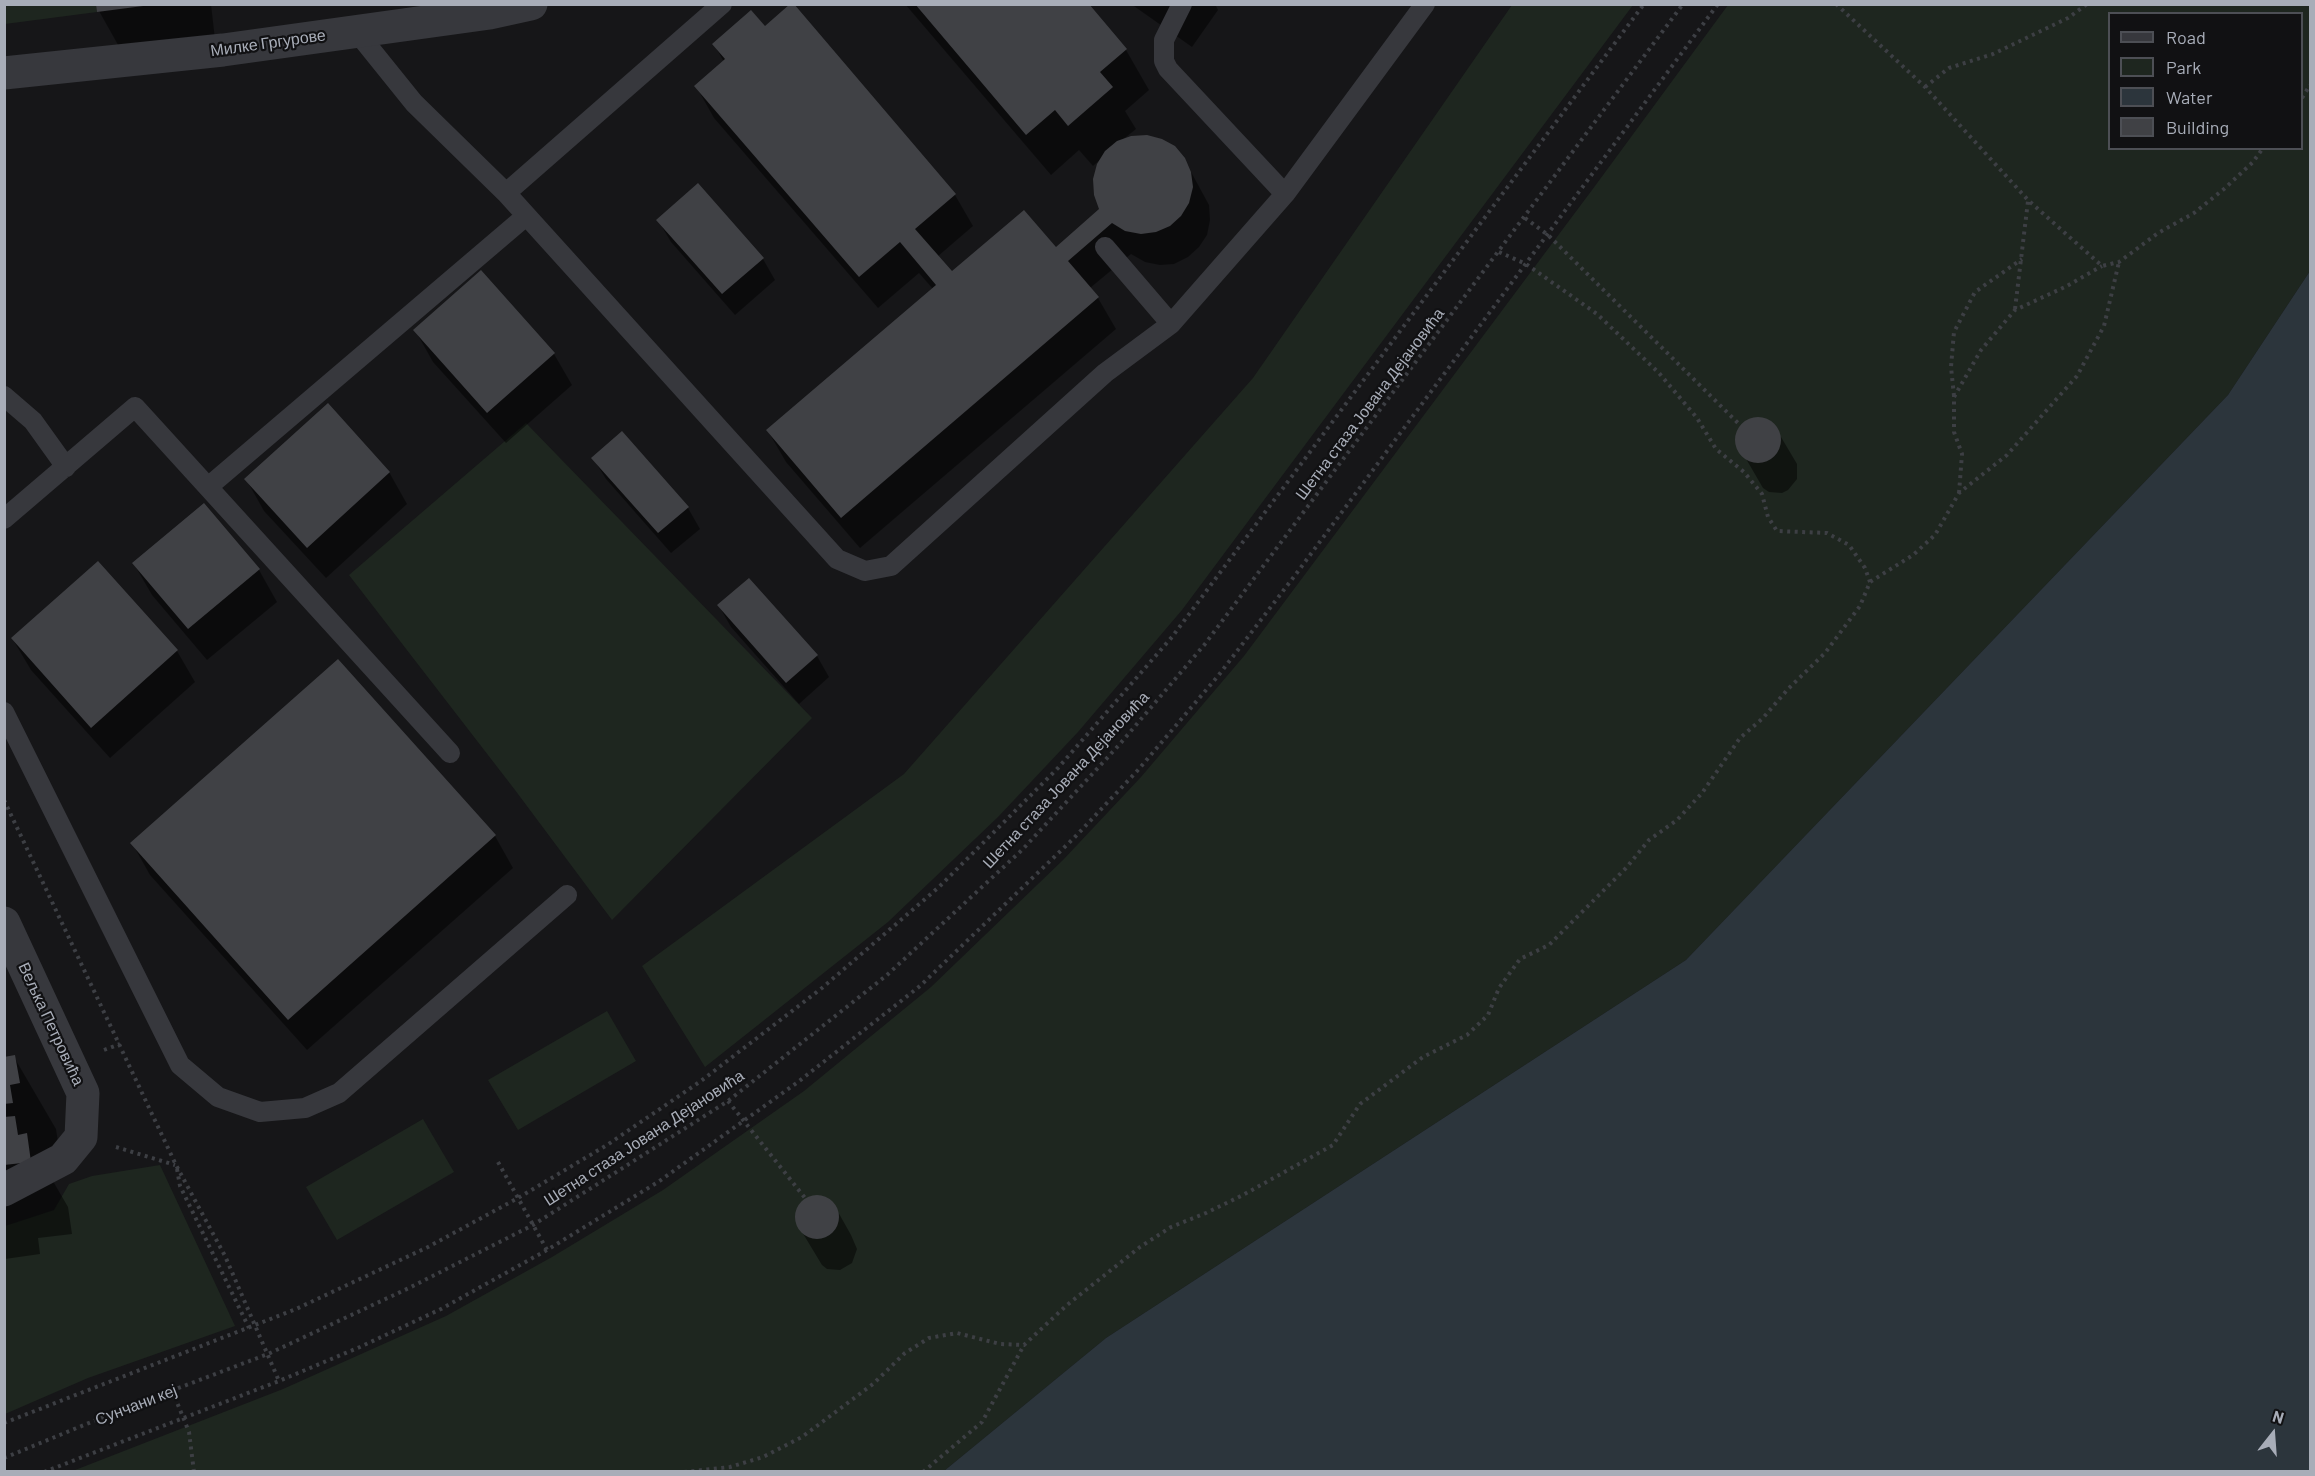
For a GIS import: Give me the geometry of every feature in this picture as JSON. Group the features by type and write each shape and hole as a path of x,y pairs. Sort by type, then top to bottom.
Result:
{"street":[{"name":"Милке Гргурове","path":"4,73 224,50 490,13 531,4"},
{"name":"Вељка Петровића","path":"4,923 83,1094 81,1137"},
{"path":"4,1190 63,1159 81,1137"}],"lane":[{"path":"506,193 722,4"},
{"path":"1182,4 1164,40 1164,61 1168,69 1285,194"},
{"path":"356,31 414,103 506,193 837,558 865,571 891,566 1105,373 1171,324 1285,194 1425,4"},
{"path":"208,487 526,216"},
{"path":"1105,247 1171,324"},
{"path":"4,396 33,421 66,467"},
{"path":"4,519 135,407 450,753"},
{"path":"4,712 180,1065 218,1097 260,1112 305,1108 339,1093 567,895"}],"path":[{"path":"4,1424 296,1309 428,1247 518,1198 607,1144 701,1081 822,988 939,887 1058,768 1172,637 1644,4"},
{"name":"Шетна стаза Јована Дејановића","path":"268,1354 409,1288 533,1225 728,1101 887,975 1023,849 1119,745 1205,644 1683,4"},
{"path":"44,1472 279,1381 360,1347 441,1309 548,1250 658,1182 798,1082 920,986 1074,838 1138,770 1218,676 1718,4"},
{"path":"1836,4 1925,87 2028,200 2102,266"},
{"path":"1925,87 1949,68 1993,54 2068,18 2087,4"},
{"path":"1954,397 1981,350 2015,310 2065,287 2102,266 2119,262 2158,233 2194,213 2253,162 2262,150"},
{"path":"2015,310 2028,200"},
{"path":"1524,218 1548,235 1740,425"},
{"path":"1499,252 1526,264 1597,314 1659,373 1697,418 1716,449 1744,472 1762,494 1768,517 1777,531 1827,533 1849,545 1870,582"},
{"path":"1959,493 1962,454 1954,432 1952,367 1954,332 1976,292 2022,259"},
{"path":"923,1472 982,1422 1024,1345 1067,1305 1140,1247 1171,1227 1243,1195 1333,1145 1360,1104 1423,1057 1467,1035 1488,1015 1499,988 1520,958 1549,945 1626,868 1649,840 1677,820 1702,793 1740,738 1763,718 1788,689 1825,653 1860,606 1870,582 1913,555 1935,535 1959,493 2007,455 2077,376 2104,326 2119,262"},
{"path":"4,800 176,1165 225,1256 279,1381"},
{"path":"728,1101 805,1198"},
{"path":"81,1137 176,1165"},
{"path":"498,1162 548,1250"},
{"path":"176,1165 180,1186 249,1328"},
{"path":"684,1472 729,1469 763,1457 802,1437 873,1384 905,1353 928,1338 957,1333 1000,1344 1024,1345"},
{"name":"Сунчани кеј","path":"4,1458 268,1354"},
{"path":"172,1390 189,1432 194,1472"}],"green space":[{"path":"4,5 96,5 97,12 5,24"},
{"path":"1512,5 1633,5 1182,610 1078,732 998,817 888,922 705,1067 642,966 904,774 1253,378"},
{"path":"1728,5 2310,5 2310,271 2228,395 1686,960 1106,1338 944,1471 70,1472 283,1389 446,1316 552,1257 663,1190 804,1091 931,987 1063,860 1141,777 1244,656"},
{"path":"526,423 812,718 612,920 349,575"},
{"path":"607,1011 636,1061 518,1130 488,1080"},
{"path":"423,1119 454,1172 337,1240 306,1187"},
{"path":"160,1165 235,1326 88,1378 5,1414 5,1226 54,1210 69,1184 92,1176"}],"water":[{"path":"2310,271 2310,1471 944,1471 1106,1338 1686,960 2228,395"}],"building":[{"path":"790,4 794,4 956,194 915,229 952,271 1024,210 1056,247 1099,209 1094,195 1093,179 1097,164 1105,151 1117,141 1131,136 1147,135 1175,146 1185,158 1191,172 1193,187 1189,203 1181,216 1170,226 1156,232 1141,234 1125,231 1112,223 1068,261 1099,297 841,518 766,430 936,285 900,242 859,277 694,86 725,59 712,44 751,10 765,26"},
{"path":"915,4 1089,4 1127,49 1100,72 1113,87 1068,126 1055,110 1026,135"},
{"path":"96,5 143,5 143,6 97,12"},
{"path":"698,183 764,258 722,294 656,220"},
{"path":"481,270 555,353 487,413 413,330"},
{"path":"328,403 390,472 307,548 244,479"},
{"path":"1758,417 1774,424 1781,440 1774,456 1758,463 1742,456 1735,440 1742,424"},
{"path":"622,431 689,507 658,533 591,458"},
{"path":"204,503 260,569 188,629 132,563"},
{"path":"98,561 178,650 91,728 11,638"},
{"path":"749,578 818,655 786,683 717,605"},
{"path":"338,659 496,835 288,1020 130,843"},
{"path":"15,1055 20,1083 10,1085 13,1103 4,1104 4,1057"},
{"path":"15,1116 18,1135 27,1133 31,1162 4,1165 4,1117"},
{"path":"817,1195 826,1196 833,1201 838,1208 838,1226 833,1233 826,1238 817,1239 808,1238 801,1233 796,1226 795,1217 796,1208 801,1201 808,1196"}]}
